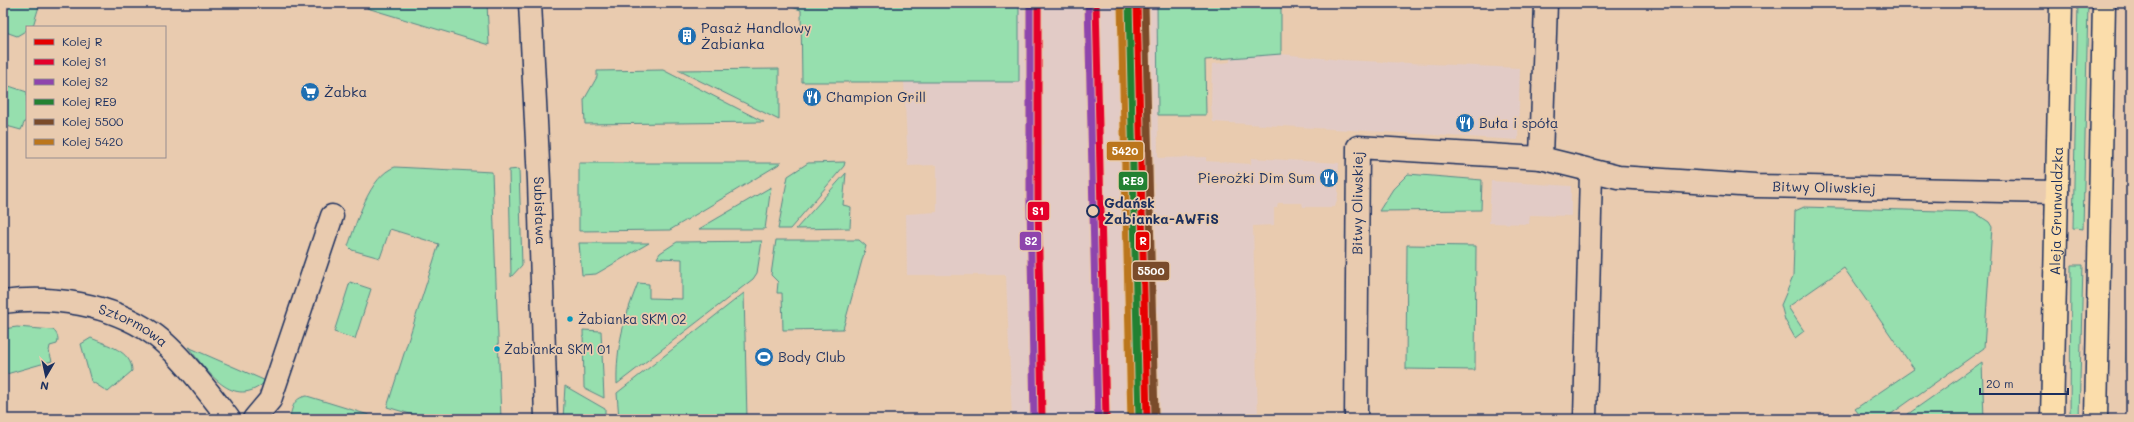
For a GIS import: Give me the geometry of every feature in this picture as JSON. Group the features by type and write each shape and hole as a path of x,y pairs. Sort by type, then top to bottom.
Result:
{"main road":[{"name":"Aleja Grunwaldzka","path":"2052,419 2061,3"},
{"path":"2096,419 2104,3"}],"street":[{"name":"Subisława","path":"530,3 539,182 546,419"},
{"path":"1541,158 1546,3"},
{"name":"Bitwy Oliwskiej","path":"1356,419 1358,147 1541,158 1591,172 1618,177 1755,186 2057,192"},
{"path":"1585,419 1591,172"},
{"path":"254,419 270,400 332,216"},
{"name":"Sztormowa","path":"3,302 16,300 63,301 111,312 152,333 177,357 229,419"}],"shaded area":[{"path":"1019,3 1157,3 1158,158 1206,157 1206,161 1251,164 1251,158 1339,163 1338,196 1335,207 1303,207 1302,203 1278,203 1277,208 1274,208 1274,225 1253,226 1258,419 1012,419 1006,275 907,275 906,214 937,212 937,165 908,166 904,82 1018,82"},
{"path":"1281,54 1342,60 1520,68 1518,140 1213,122 1211,105 1212,64 1230,62 1230,58"},
{"path":"1491,181 1571,186 1571,216 1530,215 1529,224 1489,223"}],"green space":[{"path":"3,3 40,3 33,26 26,26 26,31 17,36 3,31"},
{"path":"369,3 487,3 489,45 367,8"},
{"path":"779,3 1019,3 1019,82 802,82 801,10"},
{"path":"1157,3 1281,3 1281,54 1205,60 1206,115 1158,115"},
{"path":"2078,3 2088,3 2083,229 2073,228"},
{"path":"779,69 779,120 678,70"},
{"path":"663,70 764,122 585,124 584,100 597,77 597,71"},
{"path":"3,84 26,92 26,121 21,130 3,125"},
{"path":"845,162 844,166 790,229 778,229 788,176 808,163"},
{"path":"579,163 781,163 670,230 579,231"},
{"path":"395,167 492,172 501,419 427,419 387,407 439,244 390,229 380,258 352,250 348,246 360,213 371,190 386,172"},
{"path":"519,169 522,265 511,277 509,170"},
{"path":"846,173 843,205 851,207 850,228 796,229"},
{"path":"1408,174 1482,180 1481,210 1379,211 1393,189"},
{"path":"771,187 765,229 699,229"},
{"path":"1804,207 1974,212 1989,222 1992,227 1984,348 1884,419 1863,419 1855,409 1914,369 1844,268 1788,307 1804,331 1795,338 1785,320 1781,305 1793,277 1795,211"},
{"path":"776,240 859,240 866,246 843,329 783,330 782,293 777,293 778,282 771,275"},
{"path":"762,241 757,273 753,279 617,384 618,357 622,333 638,283 649,284 649,298 682,299 682,259 657,258 660,253 677,242"},
{"path":"579,243 649,243 596,274 582,275"},
{"path":"1407,245 1476,246 1475,370 1406,369"},
{"path":"2071,265 2083,265 2079,419 2070,419"},
{"path":"350,282 371,289 355,339 334,332"},
{"path":"744,293 747,419 619,419 617,393"},
{"path":"17,327 53,330 57,335 58,342 57,344 50,346 49,351 52,361 3,375 3,329"},
{"path":"2127,328 2131,328 2131,373 2126,372"},
{"path":"583,330 601,331 604,398 584,388"},
{"path":"91,338 118,350 128,358 131,364 132,371 108,392 91,381 81,344"},
{"path":"188,347 266,381 254,389 243,392 232,390 212,376"},
{"path":"1982,362 1984,419 1901,419"},
{"path":"565,386 605,409 605,419 563,419"},
{"path":"307,396 382,419 289,419 296,401"}],"rail line":[{"name":"S2","path":"1030,3 1030,201 1034,419"},
{"name":"S1","path":"1038,3 1038,201 1042,419"},
{"name":"S2","path":"1088,3 1098,419"},
{"name":"S1","path":"1096,3 1106,419"},
{"name":"5420","path":"1121,3 1131,419"},
{"name":"RE9","path":"1129,3 1139,419"},
{"name":"R","path":"1137,3 1147,419"},
{"name":"5500","path":"1145,3 1155,419"}],"place":[{"name":"Pasaż Handlowy Żabianka","path":"687,36"},
{"name":"Żabka","path":"310,92"},
{"name":"Champion Grill","path":"812,97"},
{"name":"Buła i spóła","path":"1465,123"},
{"name":"Pierożki Dim Sum","path":"1329,178"},
{"name":"Gdańsk Żabianka-AWFiS","path":"1093,211"},
{"name":"Żabianka SKM 02","path":"570,319"},
{"name":"Żabianka SKM 01","path":"497,349"},
{"name":"Body Club","path":"764,357"}]}
